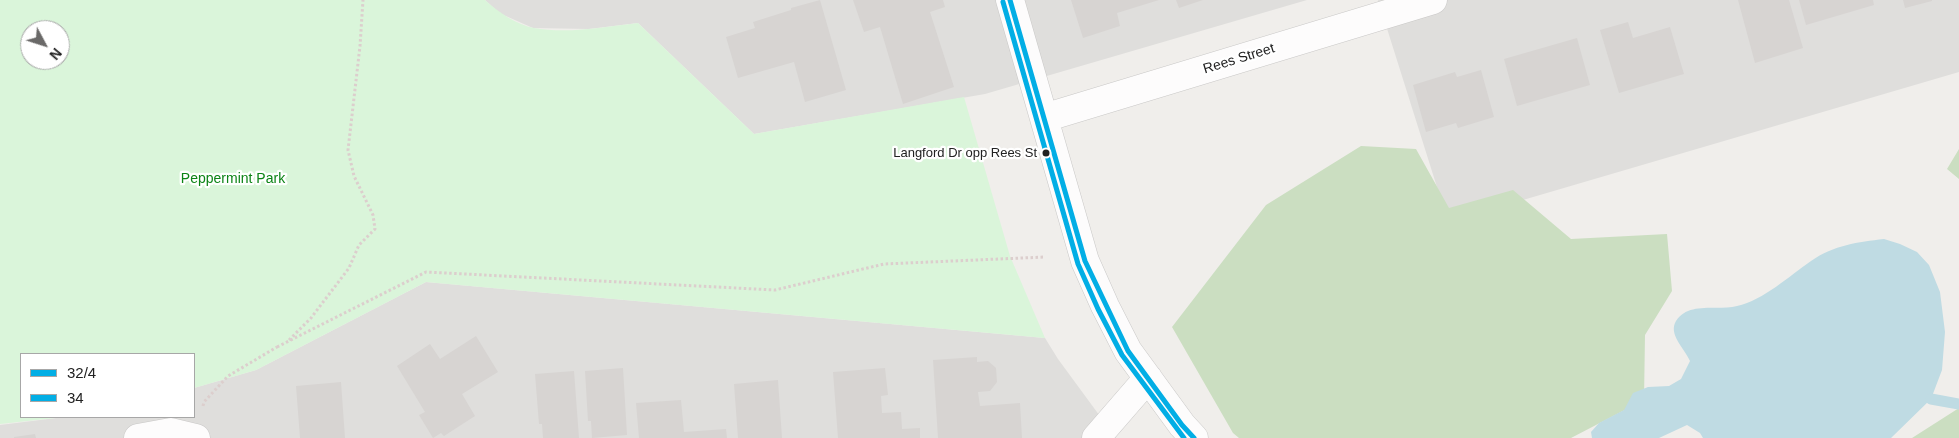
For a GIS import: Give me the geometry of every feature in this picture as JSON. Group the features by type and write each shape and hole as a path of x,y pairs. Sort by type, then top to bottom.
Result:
{"street":[{"path":"1010,0 1086,261 1105,306 1128,351 1182,425 1194,438"},
{"name":"Rees Street","path":"1044,118 1434,0"},
{"path":"1096,438 1148,378"},
{"path":"138,438 171,432 196,438"}],"path":[{"path":"202,411 204,402 228,376 288,340 311,318 349,268 359,245 375,229 373,215 354,176 348,150 360,46 363,0"},
{"path":"277,347 426,272 775,290 884,264 1045,257"}],"shaded area":[{"path":"485,0 1307,0 985,94 754,134 638,23 589,29 533,28 499,13"},
{"path":"1378,0 1959,0 1959,72 1448,222"},
{"path":"426,282 1045,338 1058,359 1116,438 0,438 0,425 56,418 195,418 195,388 256,370"}],"green space":[{"name":"Peppermint Park","path":"0,0 485,0 521,24 547,30 599,28 638,23 754,134 964,97 1010,256 1045,338 426,282 256,370 195,388 195,353 20,353 20,418 55,418 0,424"},
{"path":"1361,146 1416,149 1449,208 1513,190 1571,239 1667,234 1672,291 1645,335 1644,400 1571,438 1239,438 1233,433 1172,327 1266,205"},
{"path":"1959,149 1959,179 1947,169"},
{"path":"1959,408 1959,438 1912,438"}],"water":[{"path":"1884,239 1917,252 1929,265 1940,292 1945,332 1942,370 1931,399 1891,438 1703,438 1700,433 1687,425 1659,438 1592,438 1591,432 1599,423 1624,410 1633,393 1648,387 1669,386 1681,379 1690,361 1674,331 1676,321 1681,315 1696,309 1730,307 1747,303 1776,287 1828,251 1856,243"}],"building":[{"path":"820,0 846,90 805,102 794,62 738,78 726,37 755,28 753,22"},
{"path":"853,0 943,0 945,7 930,12 954,87 903,104 880,27 864,32"},
{"path":"1071,0 1159,0 1117,13 1120,26 1083,38"},
{"path":"1176,0 1203,0 1179,8"},
{"path":"1738,0 1789,0 1803,48 1755,63"},
{"path":"1799,0 1873,0 1874,5 1806,25"},
{"path":"1903,0 1932,0 1932,1 1905,8"},
{"path":"1628,22 1633,38 1670,27 1684,74 1619,93 1600,30"},
{"path":"1577,38 1590,85 1517,106 1504,59"},
{"path":"1481,70 1494,117 1458,128 1456,123 1426,132 1413,85 1455,72 1457,77"},
{"path":"476,336 498,372 462,394 475,416 444,436 441,433 433,438 419,415 425,412 397,366 430,344 440,359"},
{"path":"977,357 977,362 988,361 996,368 997,382 990,391 978,392 980,406 1020,403 1022,438 938,438 933,360"},
{"path":"623,368 627,435 592,438 591,421 588,421 585,371"},
{"path":"885,368 888,395 881,396 882,413 901,412 902,429 920,428 920,438 838,438 833,372"},
{"path":"574,371 579,438 543,438 542,424 539,424 535,374"},
{"path":"778,380 782,438 738,438 734,384"},
{"path":"341,382 345,438 300,438 296,386"},
{"path":"681,400 684,432 726,429 727,438 639,438 636,403"},
{"path":"35,434 36,438 14,438 14,437"}],"waterway":[{"path":"1931,399 1959,404"}],"transit line":[{"name":"32/4","path":"1010,0 1085,261 1128,351 1182,425 1194,438"},
{"name":"34","path":"1003,2 1078,264 1098,309 1122,355 1184,438"}],"place":[{"name":"Langford Dr opp Rees St","path":"1046,153"}]}
